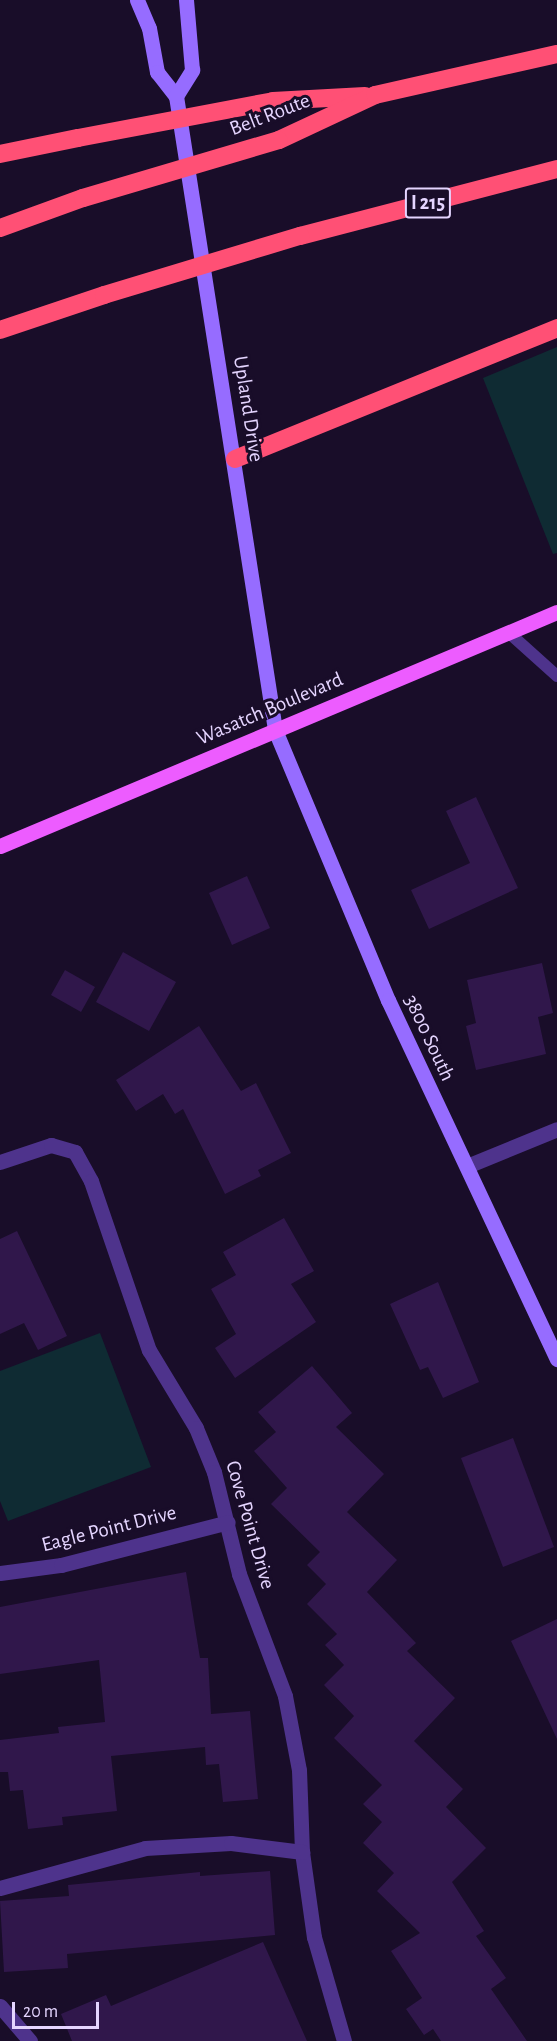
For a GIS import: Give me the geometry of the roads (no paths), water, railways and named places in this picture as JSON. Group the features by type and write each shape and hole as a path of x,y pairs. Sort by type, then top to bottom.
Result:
{"highway":[{"name":"Belt Route","path":"0,228 83,198 279,140 375,95 557,54"},
{"path":"0,154 273,101 375,95"},
{"name":"I 215","path":"0,330 104,295 300,236 557,169"},
{"path":"235,459 557,328"}],"main road":[{"name":"Wasatch Boulevard","path":"0,846 557,612"}],"street":[{"name":"Upland Drive","path":"137,0 149,28 157,72 176,96 235,459 275,730"},
{"path":"176,96 192,70 186,0"},
{"name":"3800 South","path":"275,730 388,1000 557,1359"},
{"path":"467,1166 557,1129"},
{"name":"Cove Point Drive","path":"0,1162 60,1145 75,1152 81,1160 117,1255 135,1316 149,1350 200,1438 228,1522 239,1574 285,1696 299,1770 302,1852 314,1937 344,2041"},
{"name":"Eagle Point Drive","path":"0,1573 61,1565 228,1522"},
{"path":"0,1888 145,1848 231,1844 302,1852"},
{"path":"0,2006 30,2041"}],"lane":[{"path":"508,632 557,676"}]}
